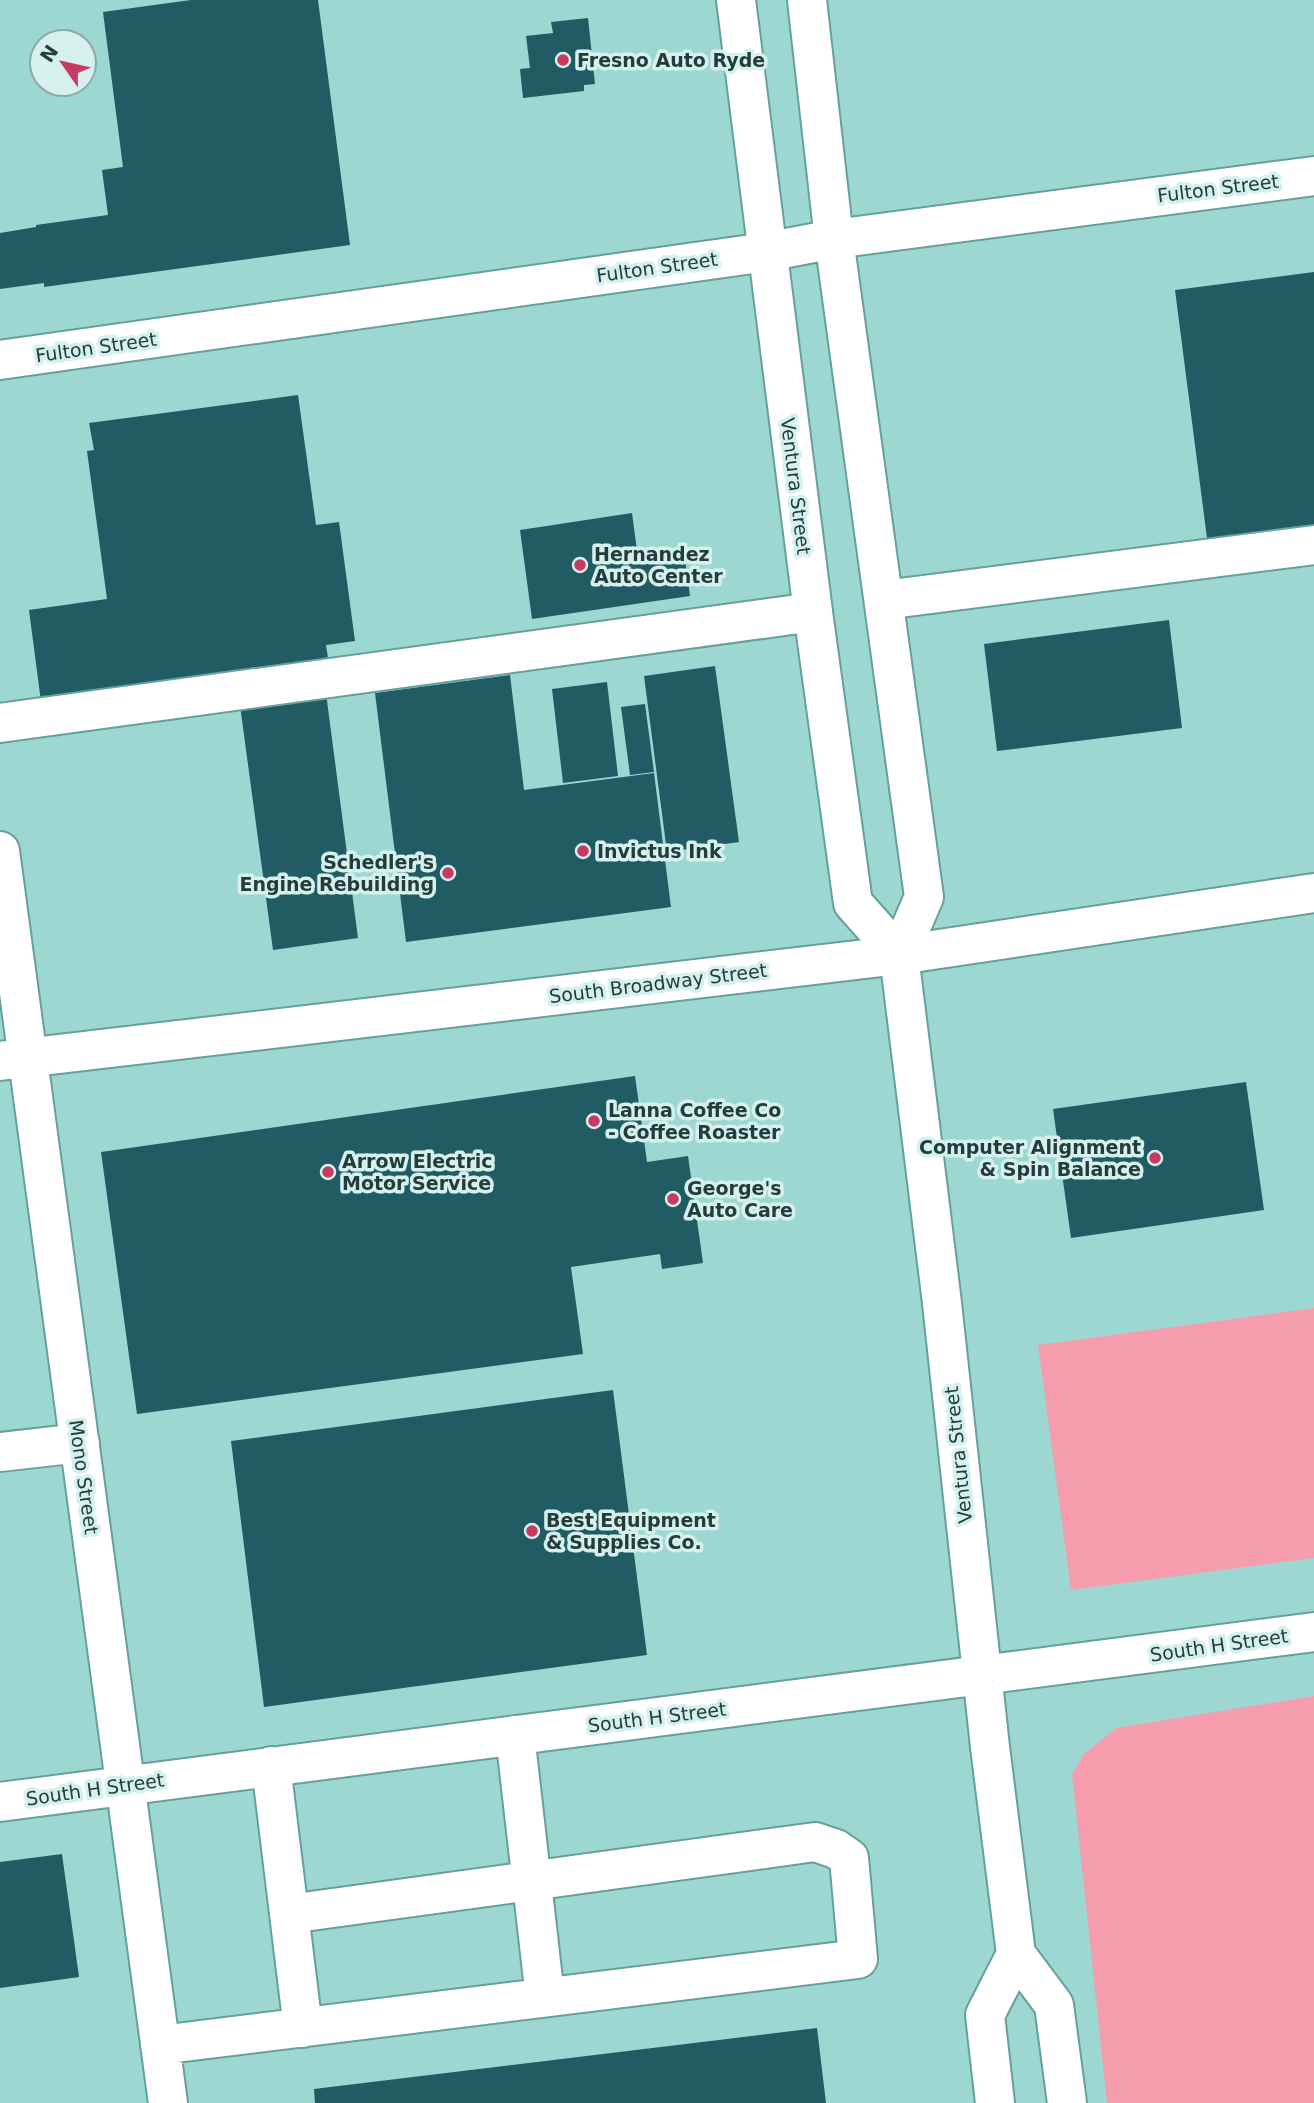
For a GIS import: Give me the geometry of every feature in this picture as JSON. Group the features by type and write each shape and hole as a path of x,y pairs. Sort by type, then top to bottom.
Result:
{"street":[{"name":"Ventura Street","path":"736,0 766,252 853,903 899,955 942,1303 981,1677 1016,1954 1054,2005 1067,2103"},
{"path":"807,0 834,239 924,897 899,955"},
{"name":"Fulton Street","path":"0,360 766,252 834,239 1314,176"},
{"path":"884,600 1314,545"},
{"path":"0,723 813,612"},
{"name":"Mono Street","path":"0,851 14,1059 80,1443 168,2103"},
{"name":"South Broadway Street","path":"14,1059 899,955 1314,893"},
{"path":"0,1452 80,1443"},
{"name":"South H Street","path":"0,1802 1314,1632"},
{"path":"515,1735 545,1997"},
{"path":"271,1766 303,2028"},
{"path":"160,2045 858,1959 849,1858 836,1849 815,1842 289,1914"},
{"path":"995,2103 985,2015 1016,1954"}],"shaded area":[{"path":"1314,1308 1314,1558 1071,1590 1038,1345"},
{"path":"1314,1696 1314,2103 1107,2103 1072,1774 1084,1754 1116,1728"}],"building":[{"path":"191,0 318,0 350,245 44,287 44,283 0,289 0,233 108,215 102,170 123,167 103,12"},
{"path":"588,18 595,84 584,85 584,91 523,98 520,69 530,68 526,36 553,33 551,22"},
{"path":"1314,272 1314,532 1208,546 1175,290"},
{"path":"298,395 316,525 339,522 355,641 326,645 328,658 41,702 29,610 107,599 87,451 94,450 89,423"},
{"path":"632,513 638,558 662,555 663,563 685,559 690,596 532,619 520,530"},
{"path":"1169,620 1182,728 997,751 984,644"},
{"path":"715,666 739,842 667,852 644,676"},
{"path":"510,675 524,790 654,773 671,907 406,942 375,693"},
{"path":"607,682 618,776 563,783 552,689"},
{"path":"326,693 358,938 273,950 240,705"},
{"path":"645,704 654,772 630,775 621,707"},
{"path":"635,1076 647,1162 688,1156 703,1263 662,1269 660,1254 571,1267 583,1354 137,1414 101,1152"},
{"path":"1246,1082 1264,1210 1071,1238 1053,1109"},
{"path":"613,1390 647,1655 264,1707 231,1441"},
{"path":"62,1854 79,1977 0,1988 0,1862"},
{"path":"817,2028 826,2103 315,2103 314,2089"}],"place":[{"name":"Fresno Auto Ryde","path":"563,60"},
{"name":"Hernandez Auto Center","path":"580,565"},
{"name":"Invictus Ink","path":"583,851"},
{"name":"Schedler's Engine Rebuilding","path":"448,873"},
{"name":"Lanna Coffee Co - Coffee Roaster","path":"594,1121"},
{"name":"Computer Alignment & Spin Balance","path":"1155,1158"},
{"name":"Arrow Electric Motor Service","path":"328,1172"},
{"name":"George's Auto Care","path":"673,1199"},
{"name":"Best Equipment & Supplies Co.","path":"532,1531"}]}
